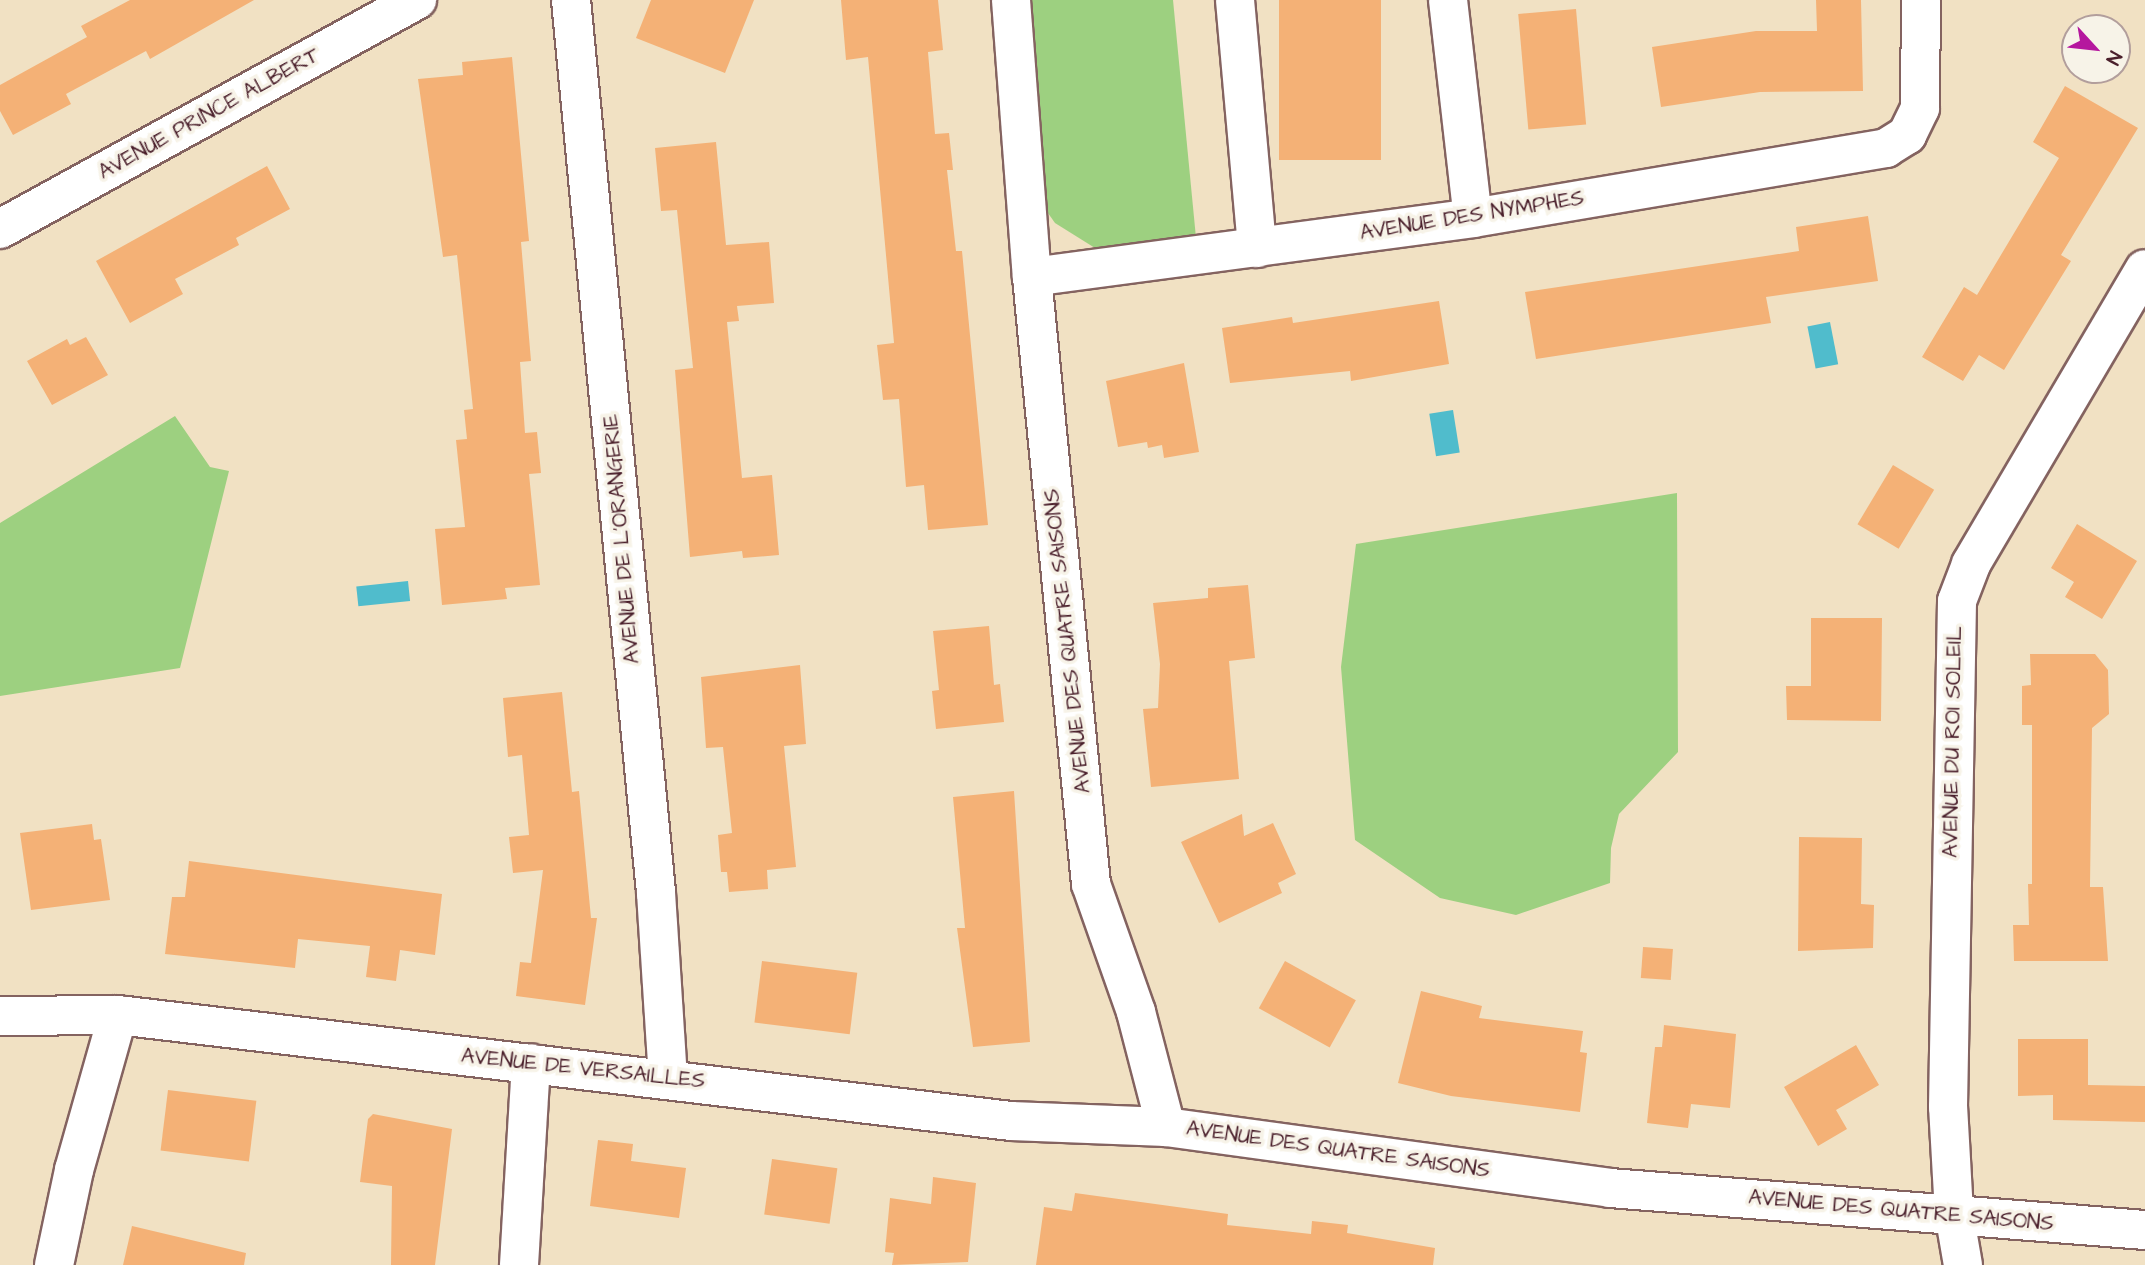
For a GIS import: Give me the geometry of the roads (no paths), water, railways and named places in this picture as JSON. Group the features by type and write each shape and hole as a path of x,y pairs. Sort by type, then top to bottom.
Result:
{"street":[{"name":"AVENUE PRINCE ALBERT","path":"0,229 417,0"},
{"name":"AVENUE DE L'ORANGERIE","path":"571,0 656,893 668,1078"},
{"name":"AVENUE DES QUATRE SAISONS","path":"1011,0 1032,277 1091,884 1136,1012 1166,1127 1611,1188 1954,1213 2107,1230 2145,1230"},
{"path":"1235,0 1257,248"},
{"path":"1448,0 1473,218"},
{"name":"AVENUE DES NYMPHES","path":"1032,277 1473,218 1886,148 1907,135 1920,108 1921,0"},
{"name":"AVENUE DU ROI SOLEIL","path":"1963,1265 1954,1213 1948,1107 1957,601 1971,564 2145,269"},
{"name":"AVENUE DE VERSAILLES","path":"0,1016 118,1015 668,1078 1011,1121 1166,1127"},
{"path":"54,1265 74,1170 118,1015"},
{"path":"519,1265 531,1063"}],"water":[{"path":"1830,322 1838,364 1816,369 1807,326"},
{"path":"1453,410 1460,452 1436,456 1429,414"},
{"path":"408,581 410,601 358,606 356,586"}]}
